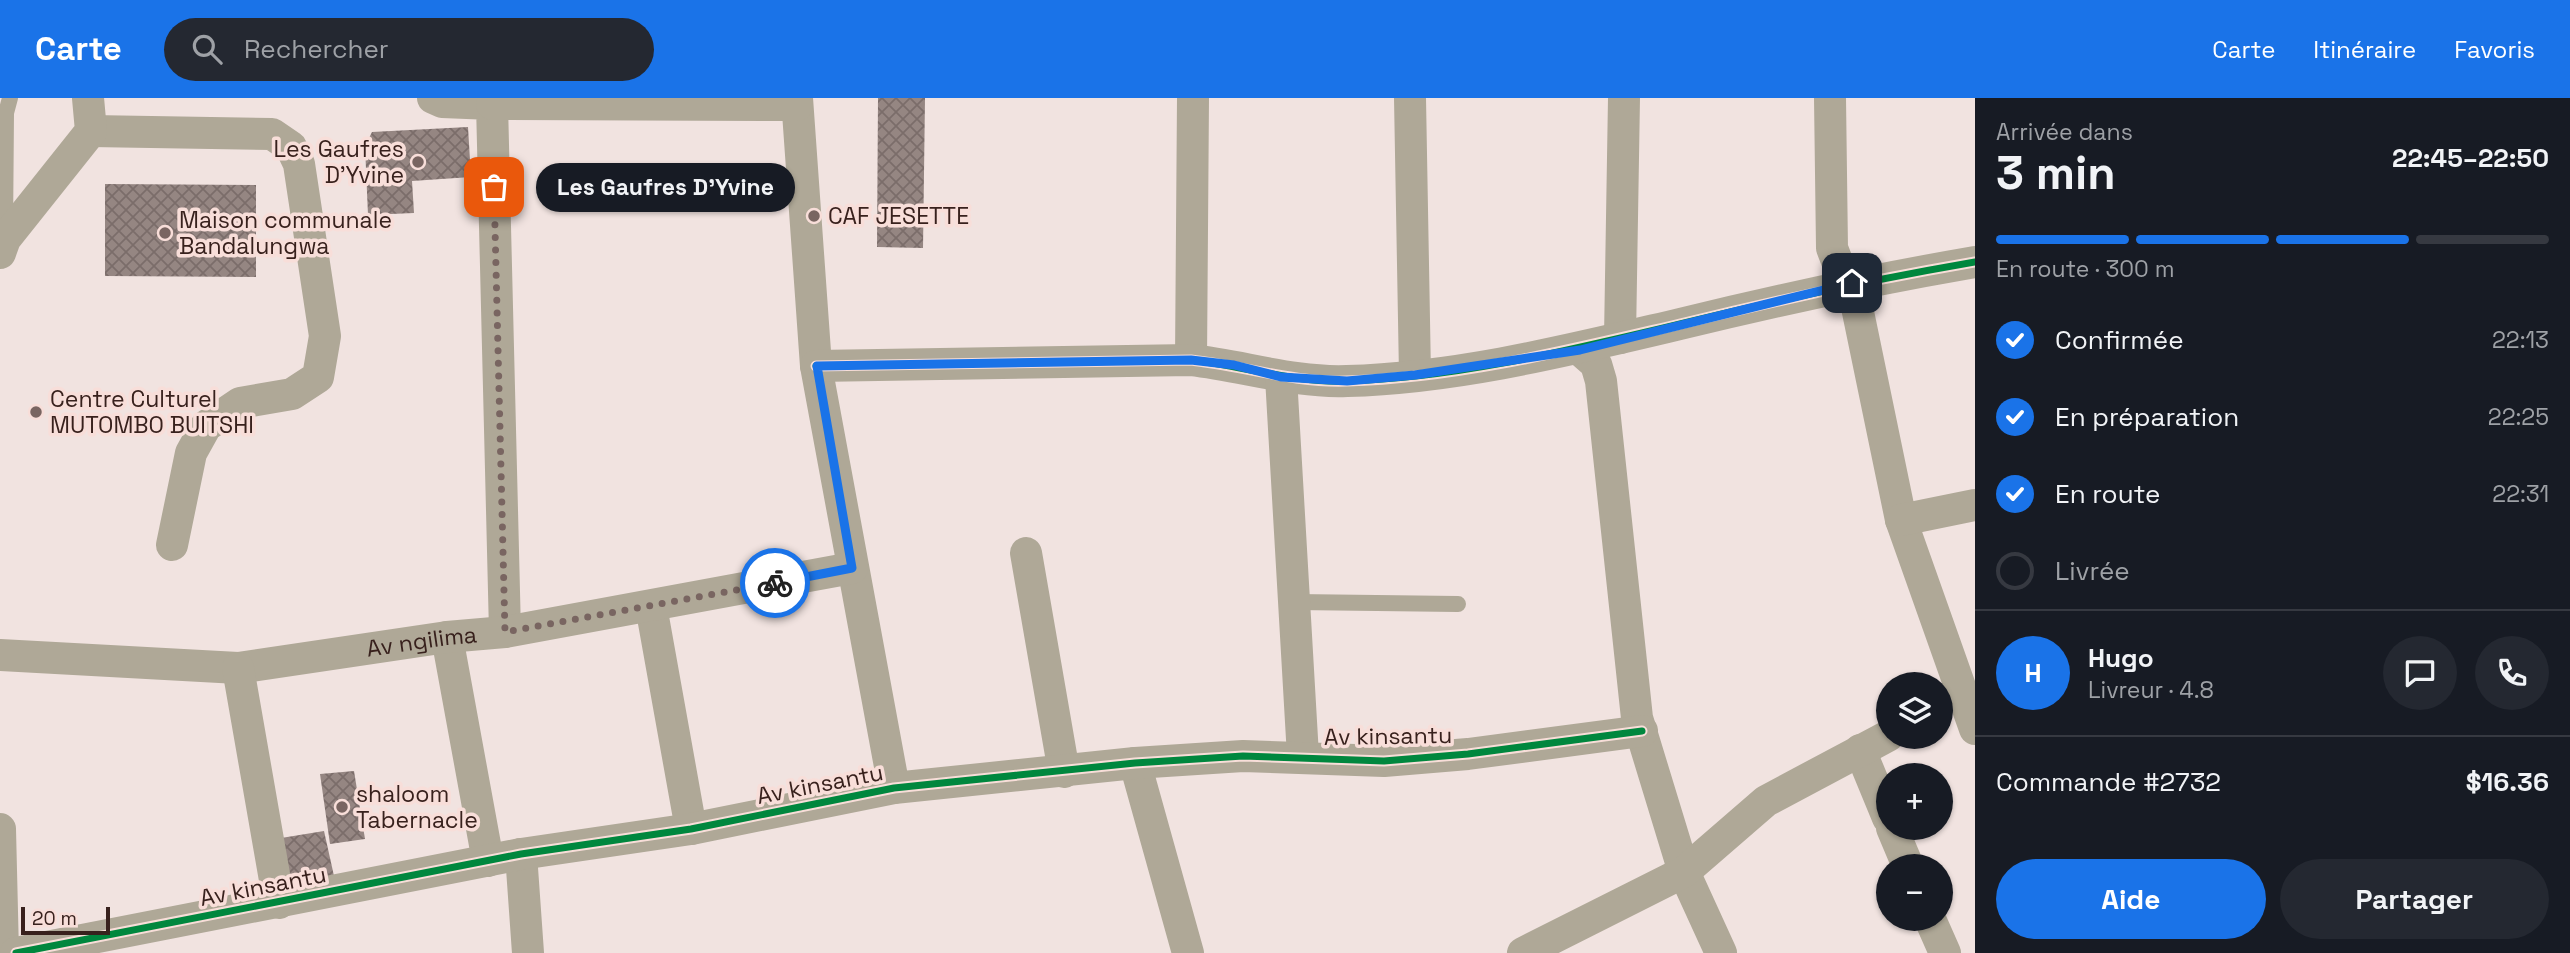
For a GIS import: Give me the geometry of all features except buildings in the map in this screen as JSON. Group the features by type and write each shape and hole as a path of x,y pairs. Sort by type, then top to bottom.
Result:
{"street":[{"path":"3,246 91,131 88,98"},
{"path":"433,98 442,102 492,104 797,101 817,366 894,788"},
{"path":"1191,360 1193,98"},
{"path":"1410,98 1415,375"},
{"path":"1620,338 1624,98"},
{"path":"1830,98 1832,248 1840,269 1852,283 1900,520 1964,711"},
{"path":"492,104 505,632"},
{"path":"91,131 272,134 291,147 299,164 325,337 318,377 292,394 240,403 206,426 191,453 172,545"},
{"path":"817,366 1191,360 1234,365 1281,377 1347,381 1415,375 1580,350 1852,283 1975,262"},
{"path":"1580,350 1596,364 1601,381 1637,718 1684,872 1721,953"},
{"path":"1281,377 1303,756"},
{"path":"1900,520 1975,505"},
{"path":"1026,553 1064,772"},
{"name":"Av ngilima","path":"0,655 238,668 447,637 505,632 852,568"},
{"path":"651,607 691,829"},
{"path":"447,637 488,861"},
{"path":"238,668 279,902"},
{"name":"Av kinsantu","path":"16,953 521,854 691,829 894,788 1135,763 1243,756 1303,756 1384,761 1468,754 1642,732"},
{"path":"1523,953 1684,872 1766,801 1876,742"},
{"path":"1860,750 1876,789"},
{"path":"1135,763 1188,953"},
{"path":"0,829 3,953"},
{"path":"521,854 528,953"},
{"path":"1935,931 1945,953"}],"lane":[{"path":"3,246 6,113 10,98"},
{"path":"1294,602 1458,604"}],"cycle path":[{"path":"816,366 1191,360 1327,381 1389,379 1515,361 1827,290 1975,262"},
{"path":"16,953 521,854 691,829 894,788 1135,763 1243,756 1384,761 1468,754 1642,731"}],"way so far":[{"path":"494,187 505,632 775,583"}],"place":[{"name":"Les Gaufres D'Yvine","path":"418,162"},
{"name":"Les Gaufres D’Yvine","path":"494,187"},
{"name":"CAF JESETTE","path":"814,216"},
{"name":"Maison communale Bandalungwa","path":"165,233"},
{"name":"Centre Culturel MUTOMBO BUITSHI","path":"36,412"},
{"name":"shaloom Tabernacle","path":"342,807"}],"route":[{"path":"775,583 852,568 817,366 1191,360 1234,365 1281,377 1347,381 1415,375 1580,350 1852,283"}]}
